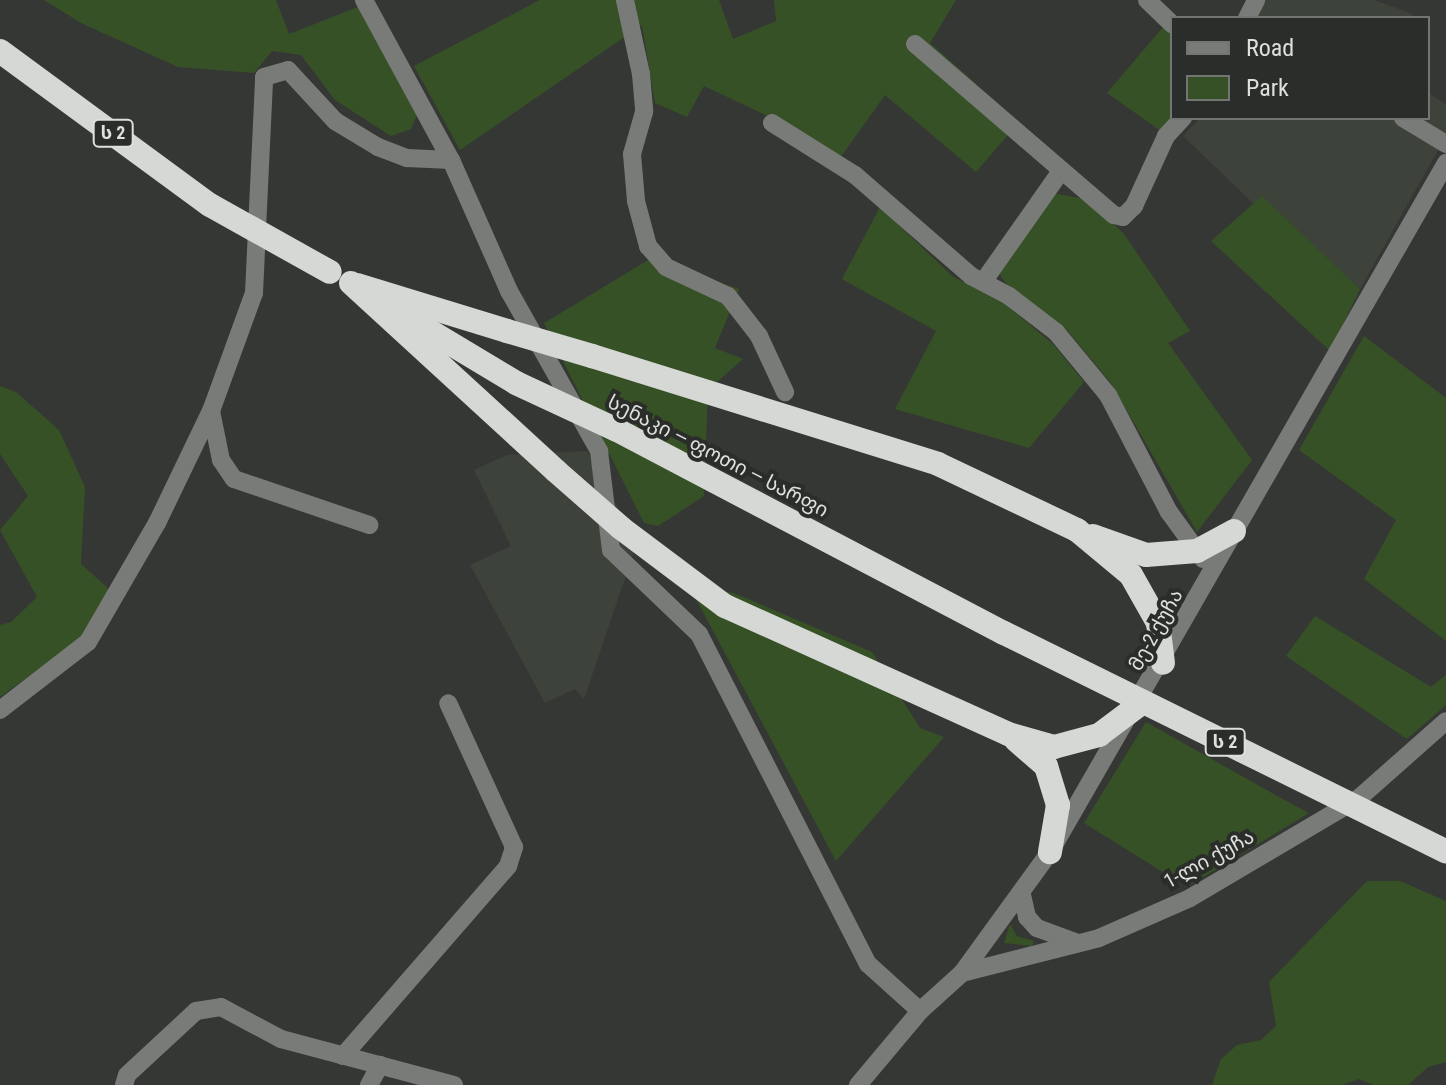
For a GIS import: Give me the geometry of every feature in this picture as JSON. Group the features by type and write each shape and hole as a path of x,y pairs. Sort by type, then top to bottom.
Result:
{"highway":[{"name":"სენაკი — ფოთი — სარფი","path":"8,57 210,205 341,277 516,383 617,430 1004,633 1446,851"},
{"path":"341,277 938,464 1077,530 1146,555 1197,551 1234,531"},
{"path":"341,277 621,528 725,606 1008,734 1054,747 1099,735 1139,705"},
{"path":"1077,530 1131,575 1158,623 1163,663"},
{"path":"1008,734 1046,766 1058,805 1050,852"}],"street":[{"path":"364,0 451,160 509,291 599,451 611,550 699,634 868,964 920,1011"},
{"path":"625,0 641,74 644,112 632,154 636,201 648,246 666,267 728,296 759,336 785,392"},
{"path":"1147,0 1170,22"},
{"path":"915,44 1061,171 1123,217 1134,206 1166,136 1181,120"},
{"path":"0,710 88,642 157,523 211,411 254,293 264,77 288,70 335,121 378,147 407,158 451,160"},
{"path":"1406,120 1446,144"},
{"path":"772,123 855,175 983,282 1056,332 1108,395 1169,512 1212,572"},
{"name":"მე-2 ქუჩა","path":"858,1085 920,1011 962,973 1022,895 1050,852 1139,705 1234,531 1446,163"},
{"path":"983,282 1061,171"},
{"path":"211,411 221,460 234,479 369,525"},
{"path":"343,1056 508,866 514,847 448,703"},
{"name":"1-ლი ქუჩა","path":"962,973 1080,944 1190,898 1359,798 1446,721"},
{"path":"1022,895 1027,917 1037,928 1080,944"},
{"path":"124,1085 127,1075 196,1011 221,1007 281,1039 454,1085"},
{"path":"369,1085 380,1065"}],"shaded area":[{"path":"1265,0 1374,0 1413,14 1412,16 1258,16"},
{"path":"1430,94 1446,104 1446,136 1360,289 1263,197 1254,204 1183,136 1198,120 1430,120"},
{"path":"587,451 637,543 584,699 575,689 545,703 470,565 511,546 474,470 507,455"}],"green space":[{"path":"44,0 276,0 289,34 358,7 417,115 411,129 391,136 335,100 301,55 272,51 254,73 178,67 81,23"},
{"path":"540,0 719,0 733,39 776,21 774,0 956,0 930,43 1019,122 976,172 885,95 840,158 793,128 704,86 687,117 655,103 642,25 460,150 414,66"},
{"path":"1164,26 1170,32 1170,120 1161,131 1107,93"},
{"path":"1053,193 1089,200 1124,234 1190,331 1168,343 1252,460 1197,532 1111,383 1067,330 1008,286 998,272"},
{"path":"1262,196 1360,289 1330,351 1211,241"},
{"path":"880,207 952,276 1006,305 1053,344 1084,382 1029,448 895,409 936,331 842,279"},
{"path":"650,259 739,289 715,348 743,359 708,390 704,496 658,526 644,523 544,323"},
{"path":"1364,336 1446,398 1446,641 1364,579 1396,520 1299,450"},
{"path":"0,386 16,392 59,430 85,487 81,564 111,591 83,637 0,697 0,625 11,622 37,597 0,530 28,496 0,454"},
{"path":"689,586 734,593 872,652 920,728 944,737 836,861"},
{"path":"1315,616 1431,687 1446,675 1446,705 1407,739 1286,656"},
{"path":"1146,722 1309,813 1187,887 1084,823"},
{"path":"1367,881 1400,881 1446,901 1446,1062 1428,1067 1408,1085 1374,1085 1359,1079 1342,1085 1212,1085 1221,1059 1237,1045 1261,1040 1276,1026 1269,982"},
{"path":"1010,924 1017,936 1034,941 1032,946 1004,943"}]}
